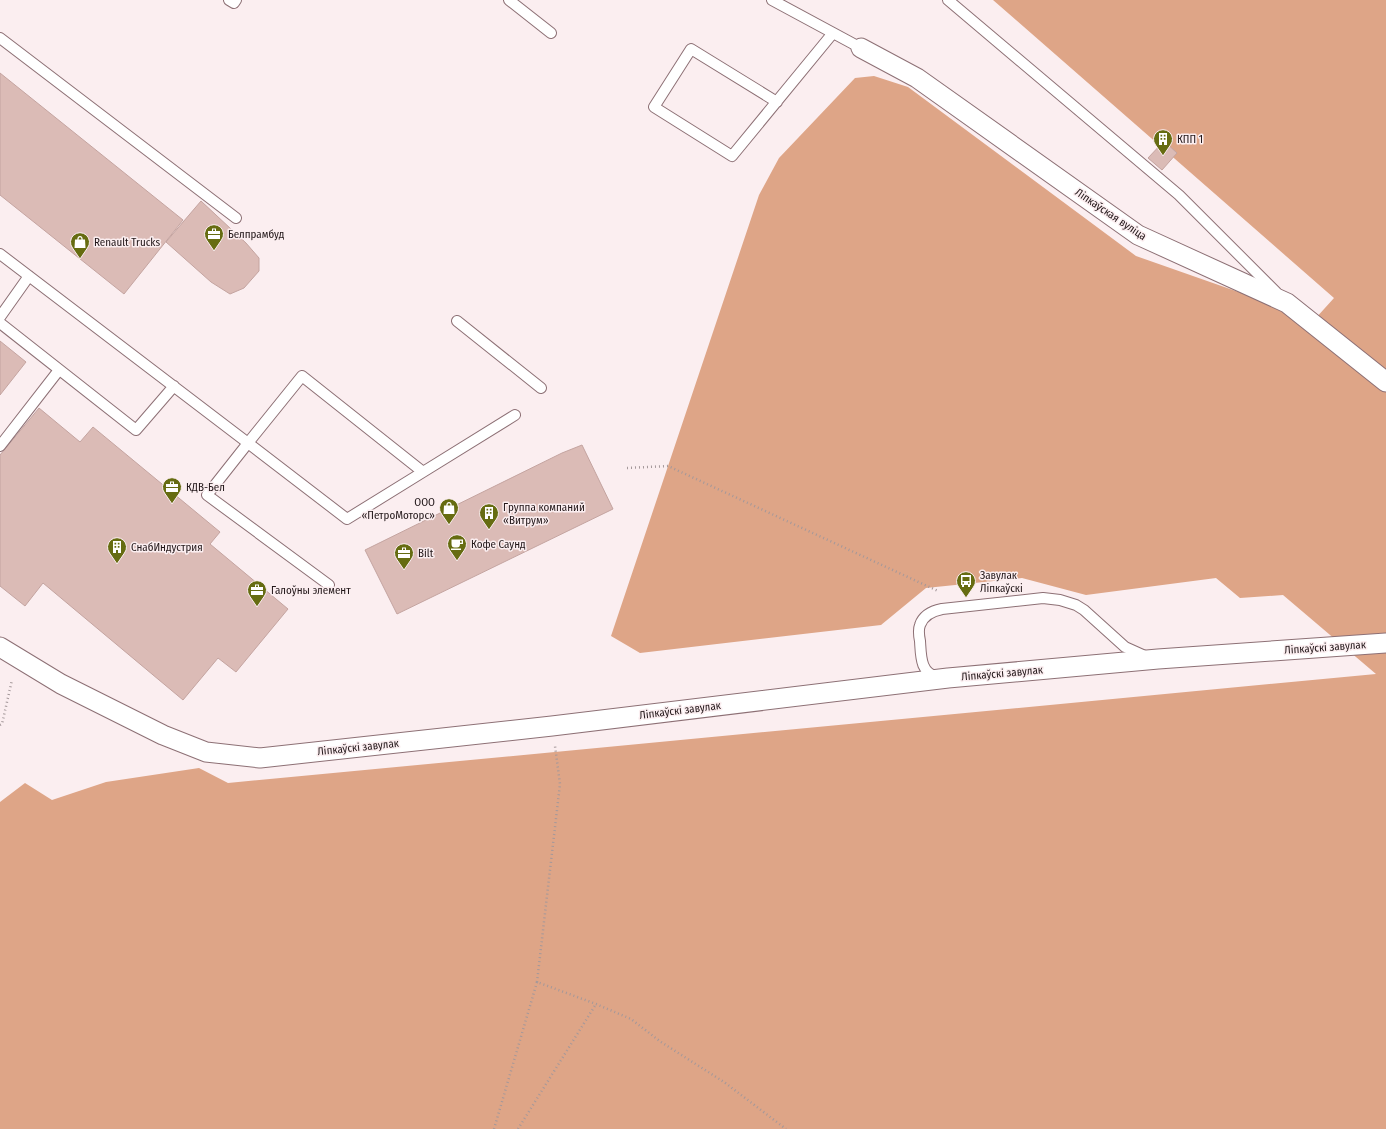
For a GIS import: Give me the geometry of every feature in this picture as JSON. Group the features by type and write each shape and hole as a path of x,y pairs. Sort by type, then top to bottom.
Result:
{"street":[{"name":"Ліпкаўская вуліца","path":"861,48 917,78 1138,235 1287,303 1386,382"},
{"name":"Ліпкаўскі завулак","path":"0,647 61,684 163,735 206,752 260,758 552,726 948,678 1158,659 1386,643"}],"lane":[{"path":"229,0 234,3 236,0"},
{"path":"509,0 551,33"},
{"path":"772,0 861,48"},
{"path":"948,0 1179,195 1287,303"},
{"path":"777,102 691,49 654,107 732,156 777,102 834,33"},
{"path":"0,38 236,218"},
{"path":"0,254 347,519 515,415"},
{"path":"0,317 29,276"},
{"path":"457,321 541,388"},
{"path":"0,324 136,430 174,386"},
{"path":"0,446 59,370"},
{"path":"329,585 207,495 302,376 423,472"},
{"path":"948,678 935,676 925,669 921,660 920,625 926,616 932,612 1043,598 1076,605 1090,614 1125,647 1140,655 1158,659"}],"path":[{"path":"627,468 668,466 941,593"},
{"path":"0,725 2,724 17,657"},
{"path":"494,1129 537,982 560,784 552,726"},
{"path":"537,982 631,1018 661,1042 724,1082 786,1129"},
{"path":"518,1129 596,1004"}],"shaded area":[{"path":"993,0 1386,0 1386,1129 0,1129 0,802 25,783 52,800 106,782 199,768 228,783 1376,674 1283,595 1240,598 1216,578 1086,595 1022,578 926,588 881,625 640,653 611,636 759,195 779,158 855,78 874,76 908,87 1136,256 1315,319 1334,298"}],"building":[{"path":"0,73 183,220 124,294 0,195"},
{"name":"КПП 1","path":"1164,141 1177,153 1162,170 1148,158"},
{"name":"Белпрамбуд","path":"201,201 246,243 259,258 259,271 244,288 230,294 211,282 166,242"},
{"path":"0,341 26,362 0,395"},
{"name":"СнабИндустрия","path":"39,408 80,442 93,427 220,532 210,544 288,609 236,672 218,658 183,700 43,583 25,606 0,586 0,455"},
{"name":"Группа компаний «Витрум»","path":"582,445 613,509 397,614 365,550 562,453"}],"place":[{"name":"КПП 1","path":"1163,156"},
{"name":"Белпрамбуд","path":"214,251"},
{"name":"Renault Trucks","path":"80,259"},
{"name":"КДВ-Бел","path":"172,504"},
{"name":"ООО «ПетроМоторс»","path":"449,525"},
{"name":"Группа компаний «Витрум»","path":"489,530"},
{"name":"Кофе Саунд","path":"457,561"},
{"name":"СнабИндустрия","path":"117,564"},
{"name":"Bilt","path":"404,570"},
{"name":"Завулак Ліпкаўскі","path":"966,598"},
{"name":"Галоўны элемент","path":"257,607"}]}
